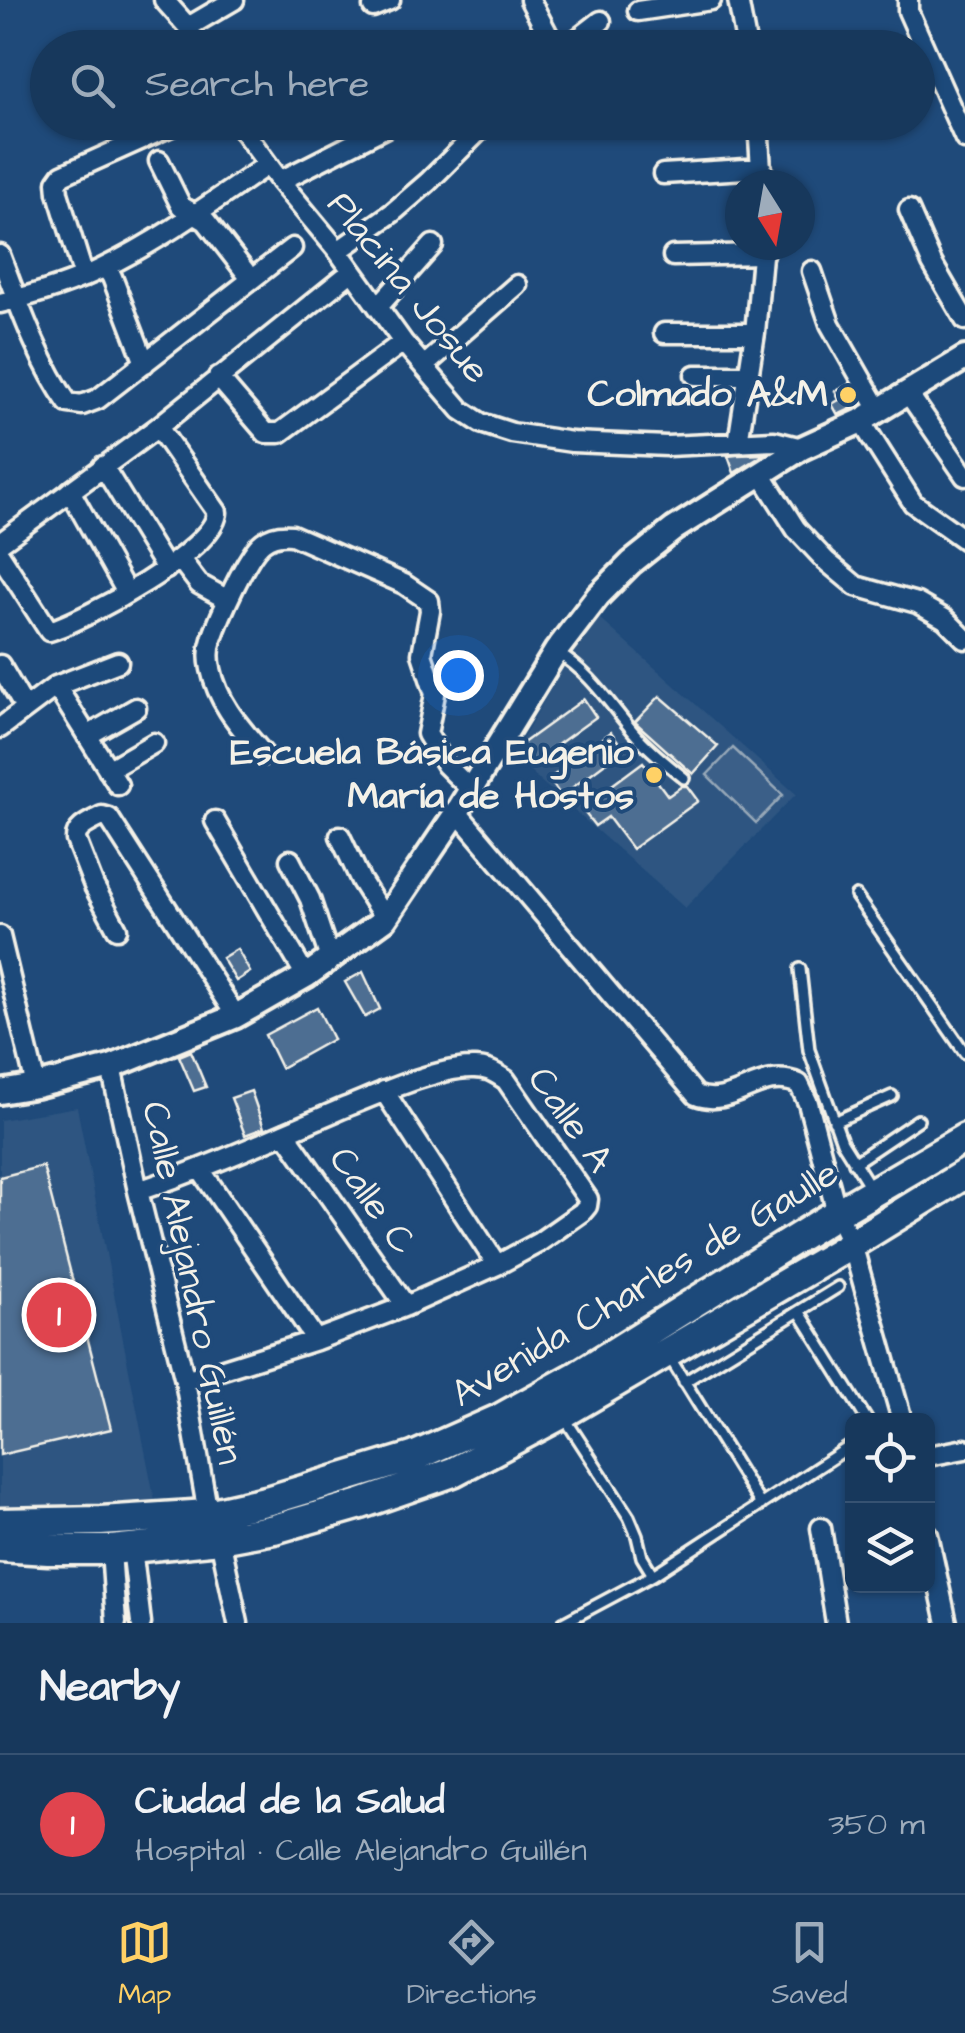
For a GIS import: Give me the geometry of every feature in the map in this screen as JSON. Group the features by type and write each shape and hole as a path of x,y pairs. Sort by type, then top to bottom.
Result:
{"main road":[{"name":"Avenida Charles de Gaulle","path":"0,1547 122,1549 214,1526 270,1500 413,1457 498,1420 575,1377 965,1138"},
{"name":"Avenida Charles de Gaulle","path":"0,1522 274,1529 453,1472 667,1353 965,1174"}],"street":[{"path":"164,0 190,30"},
{"path":"188,27 234,0"},
{"path":"530,0 546,30"},
{"path":"638,11 711,0"},
{"path":"738,0 744,30"},
{"path":"908,0 908,12 916,30"},
{"path":"589,30 600,21"},
{"path":"935,72 965,139"},
{"path":"84,277 57,182 62,175 140,140"},
{"name":"Placina Josue","path":"250,140 338,251 403,342 461,410 481,424 572,442 667,446 774,441 802,448"},
{"path":"280,181 361,140"},
{"path":"338,251 392,213 470,140"},
{"path":"759,140 762,170"},
{"path":"159,162 181,206 206,222 251,280"},
{"path":"9,301 106,267 194,215 267,165"},
{"path":"663,174 725,175"},
{"path":"908,210 932,263 965,320"},
{"path":"378,307 433,245"},
{"path":"0,255 9,301 57,388 68,403 82,405 98,400 292,248"},
{"path":"674,256 725,253"},
{"path":"738,443 762,260"},
{"path":"106,267 144,363"},
{"path":"812,271 830,324 913,503 965,540"},
{"path":"0,543 158,427 351,272"},
{"path":"424,366 518,284"},
{"path":"664,332 755,333"},
{"path":"218,377 266,433 273,434 301,418 403,342"},
{"path":"0,1092 112,1067 236,1016 306,976 385,919 457,812 556,651 598,596 632,562 674,529 802,448 870,415 965,358"},
{"path":"695,375 748,376"},
{"path":"908,393 965,476"},
{"path":"0,555 49,632 127,593 173,564 216,523 217,512 158,427"},
{"path":"103,466 173,564 228,600"},
{"path":"761,474 796,529 856,586 917,603 945,619 965,639"},
{"path":"70,490 127,593"},
{"path":"264,755 230,714 215,687 211,642 228,600 258,546 280,534 292,535 404,584 426,598 430,610 422,654 435,694 426,734 446,766 470,789"},
{"path":"0,728 56,686 118,662"},
{"path":"0,665 25,708"},
{"path":"56,686 113,777 154,743"},
{"path":"87,736 136,708"},
{"path":"457,812 696,1095 719,1099 770,1079 786,1078 799,1084 808,1103 838,1214 852,1244 897,1413"},
{"path":"117,929 76,840 79,829 106,815 236,1016"},
{"path":"215,821 306,976"},
{"path":"340,836 385,919"},
{"path":"290,860 310,899 330,959"},
{"path":"0,936 36,1086"},
{"name":"Calle Alejandro Guillén","path":"112,1067 238,1623"},
{"name":"Calle A","path":"138,1191 384,1092 460,1068 490,1070 506,1080 588,1199 582,1212 497,1266 316,1340 185,1381"},
{"path":"384,1092 497,1266"},
{"name":"Calle C","path":"284,1132 406,1306"},
{"path":"200,1169 316,1340"},
{"path":"935,1454 965,1448"},
{"path":"821,1528 836,1623"},
{"path":"116,1623 122,1549"},
{"path":"122,1549 141,1623"},
{"path":"935,1569 946,1623"}],"lane":[{"path":"556,651 578,665 649,750 684,778"},
{"path":"856,896 965,1053"},
{"path":"800,969 809,1050 834,1122 874,1192"},
{"path":"834,1122 892,1096"},
{"path":"854,1162 918,1120"},
{"path":"684,1382 838,1287"},
{"path":"799,1311 862,1413"},
{"path":"667,1353 760,1505"},
{"path":"562,1414 629,1517 642,1557 653,1575"},
{"path":"562,1623 653,1575 845,1450"}],"shaded area":[{"name":"Escuela Básica Eugenio María de Hostos","path":"598,617 796,794 685,908 512,756 574,649"},
{"path":"733,748 783,795 756,823 707,775"},
{"path":"77,1107 158,1516 0,1510 0,1120"}],"building":[{"name":"Colmado A&M","path":"850,384 861,404 838,415 832,404 839,400 835,391"},
{"path":"765,454 734,473 728,456 737,455"},
{"path":"660,696 718,746 693,774 635,722"},
{"path":"584,699 596,717 532,763 519,746"},
{"path":"611,732 624,749 561,796 549,779"},
{"path":"643,762 668,796 687,786 698,801 632,849 608,817 595,826 581,808"},
{"path":"237,949 250,972 236,981 222,958"},
{"path":"363,972 380,1009 365,1017 345,982"},
{"path":"317,1007 333,1039 281,1068 265,1035"},
{"path":"191,1051 206,1087 194,1091 179,1056"},
{"path":"251,1091 264,1128 245,1135 231,1098"},
{"path":"43,1166 111,1429 0,1455 0,1177"}],"place":[{"name":"Colmado A&M","path":"848,395"},
{"name":"Escuela Básica Eugenio María de Hostos","path":"654,775"},
{"name":"Ciudad de la Salud","path":"59,1315"}]}
